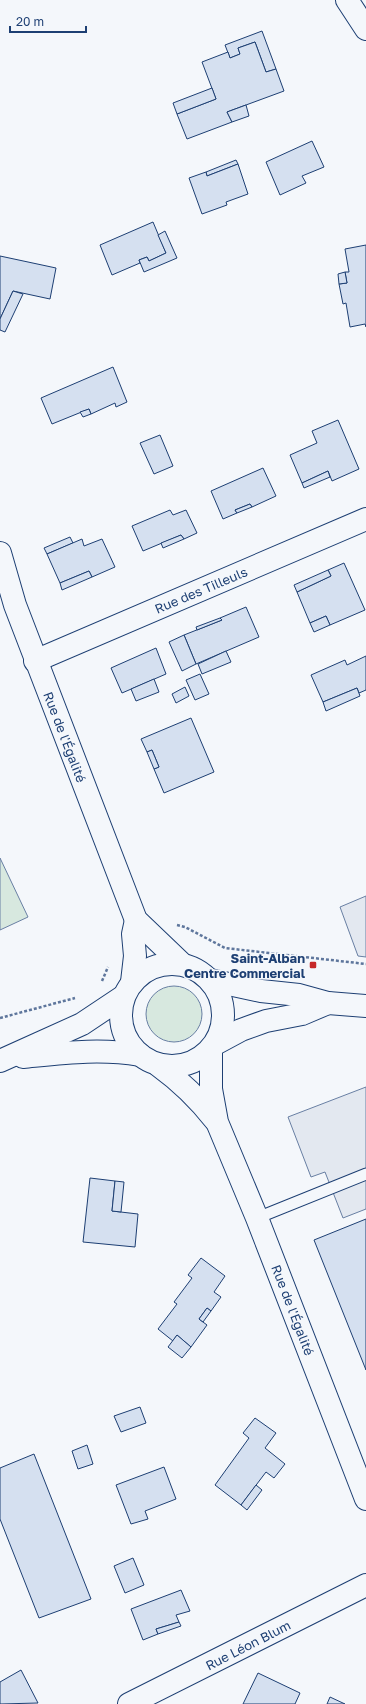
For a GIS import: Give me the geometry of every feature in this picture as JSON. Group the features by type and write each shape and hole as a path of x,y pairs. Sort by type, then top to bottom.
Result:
{"street":[{"path":"347,0 366,29"},
{"name":"Rue des Tilleuls","path":"35,661 366,518"},
{"name":"Rue de l'Égalité","path":"1,558 15,605 35,661 136,920 182,964"},
{"name":"Rue de l'Égalité","path":"128,989 135,956 133,934 136,920"},
{"path":"4,1060 82,1024 128,989 142,973 155,967 168,964 182,964 193,967 210,980 218,992 223,1005 224,1018 221,1032 213,1047"},
{"path":"210,980 261,991 299,995 328,1003 366,1006"},
{"path":"128,989 120,1012 122,1028 129,1043 149,1060"},
{"path":"4,1060 90,1050 115,1051 172,1066 187,1064 200,1059 213,1047 241,1030 266,1021 302,1014 328,1003"},
{"name":"Rue de l'Égalité","path":"213,1047 211,1089 217,1122 257,1218 365,1494"},
{"name":"Rue de l'Égalité","path":"149,1060 179,1080 196,1095 217,1122"},
{"name":"Rue Léon Blum","path":"129,1704 366,1585"}],"lane":[{"path":"257,1218 366,1174"}],"path":[{"path":"174,924 185,927 225,948 366,964"},
{"path":"97,986 101,982 109,966"},
{"path":"0,1018 77,998"}],"shaded area":[{"path":"0,858 28,917 0,930"},
{"path":"366,896 366,957 358,956 340,907"},
{"path":"174,986 189,991 197,999 202,1014 197,1029 189,1037 174,1042 159,1037 151,1029 146,1014 151,999 159,991"},
{"path":"366,1087 366,1209 343,1218 325,1172 311,1177 288,1117"}],"building":[{"path":"262,31 276,69 266,72 255,42 238,48 240,54 230,58 225,45"},
{"path":"255,42 266,72 276,69 284,91 227,112 232,122 187,139 177,114 216,99 202,62 228,52 230,58 240,54 238,48"},
{"path":"212,88 216,99 177,114 173,103"},
{"path":"246,105 249,116 232,122 227,112"},
{"path":"312,141 324,167 302,176 306,183 280,195 266,162"},
{"path":"236,160 238,164 207,176 206,172"},
{"path":"238,164 248,194 226,202 227,205 202,214 189,178 206,172 207,176"},
{"path":"153,222 166,253 149,261 147,257 139,260 140,263 112,275 100,245"},
{"path":"165,231 177,258 144,272 139,260 147,257 149,261 166,253 158,235"},
{"path":"366,245 366,327 365,324 350,327 346,303 343,304 339,284 347,283 345,272 349,272 345,249"},
{"path":"0,256 56,268 50,299 13,291 0,319"},
{"path":"345,272 347,283 339,284 338,274"},
{"path":"13,291 23,294 5,332 0,330 0,319"},
{"path":"113,367 127,402 116,407 115,403 91,414 89,409 52,424 41,398"},
{"path":"89,409 91,414 83,417 80,412"},
{"path":"338,420 359,469 332,481 328,471 302,483 290,455 317,443 312,431"},
{"path":"160,435 173,466 154,474 140,443"},
{"path":"263,468 276,496 252,507 250,504 235,510 237,513 223,519 211,491"},
{"path":"328,471 330,477 304,488 302,483"},
{"path":"250,504 252,507 237,513 235,510"},
{"path":"170,510 173,515 186,510 197,533 184,539 181,535 143,551 132,526"},
{"path":"181,535 184,539 163,548 161,543"},
{"path":"70,537 73,543 47,554 44,548"},
{"path":"82,539 84,546 102,539 115,567 92,577 89,571 60,583 47,554"},
{"path":"344,563 365,610 330,625 326,616 310,623 297,592 331,576 328,570"},
{"path":"328,570 331,576 297,592 294,585"},
{"path":"89,571 92,577 62,590 60,583"},
{"path":"246,607 259,637 196,664 184,635 222,620 220,618"},
{"path":"326,616 330,625 314,632 310,623"},
{"path":"220,618 222,620 197,630 196,627"},
{"path":"184,635 196,664 182,671 169,642"},
{"path":"156,648 166,674 122,693 111,668"},
{"path":"226,651 231,662 202,674 198,664"},
{"path":"366,656 366,690 359,693 357,688 323,702 311,675 345,660 347,665"},
{"path":"200,674 209,694 195,700 186,680"},
{"path":"154,679 159,692 136,701 131,689"},
{"path":"185,687 189,696 176,703 172,694"},
{"path":"357,688 360,696 326,711 323,702"},
{"path":"191,718 214,772 164,793 154,769 159,767 152,750 147,752 141,739"},
{"path":"152,750 159,767 154,769 147,752"},
{"path":"90,1178 115,1181 112,1211 138,1214 135,1247 83,1242"},
{"path":"115,1181 124,1182 121,1212 112,1211"},
{"path":"366,1219 366,1370 314,1240"},
{"path":"201,1258 225,1276 214,1292 221,1297 211,1311 207,1308 199,1319 207,1325 191,1347 177,1335 173,1341 158,1329 177,1304 174,1302 192,1278 188,1275"},
{"path":"207,1308 211,1311 203,1322 199,1319"},
{"path":"177,1335 191,1347 182,1358 168,1347"},
{"path":"140,1407 146,1423 121,1432 114,1416"},
{"path":"255,1418 276,1433 265,1448 285,1464 274,1478 266,1472 241,1505 215,1485 249,1438 243,1433"},
{"path":"87,1445 93,1464 78,1469 72,1451"},
{"path":"34,1454 91,1599 39,1618 0,1519 0,1468"},
{"path":"164,1467 176,1499 145,1511 148,1519 131,1524 116,1485"},
{"path":"256,1485 262,1490 247,1510 241,1505"},
{"path":"133,1558 144,1585 125,1593 114,1566"},
{"path":"181,1590 190,1611 176,1615 179,1622 156,1629 158,1634 143,1640 131,1609"},
{"path":"179,1622 181,1626 158,1634 156,1629"},
{"path":"21,1670 38,1703 0,1704 0,1682"},
{"path":"258,1673 300,1693 295,1704 243,1704"},
{"path":"330,1697 345,1704 327,1704"}],"place":[{"name":"Saint-Alban Centre Commercial","path":"313,965"}]}
